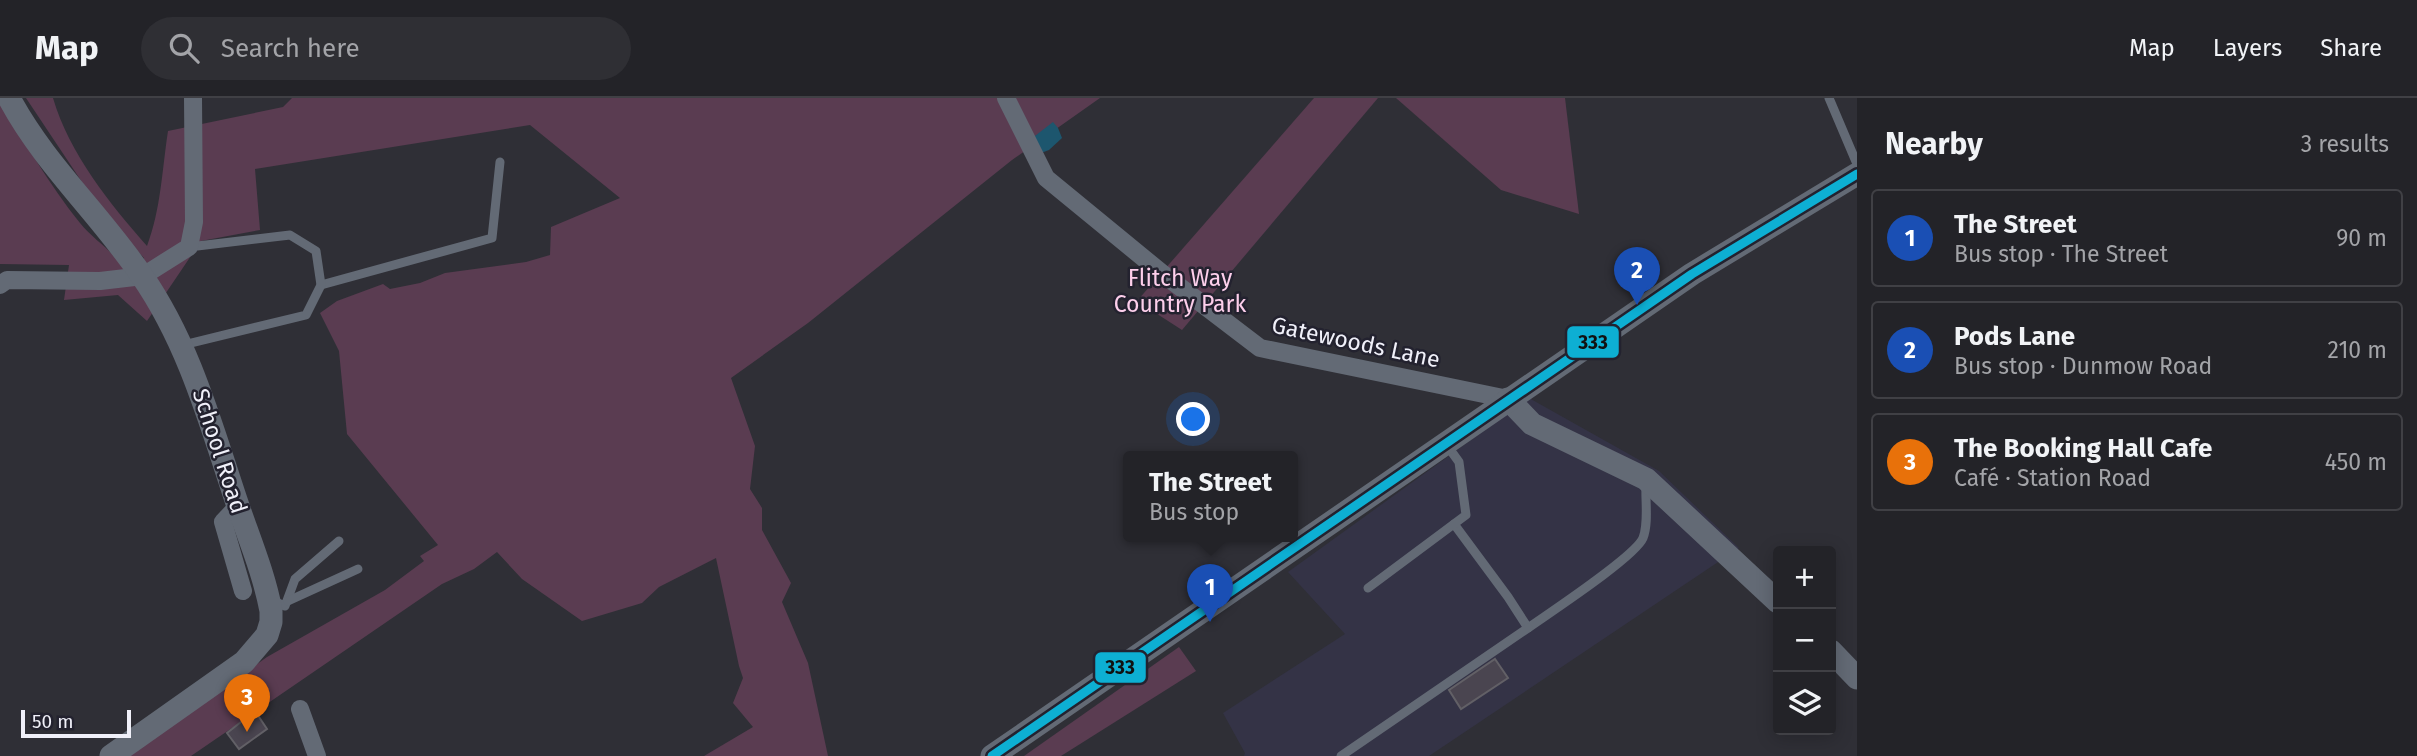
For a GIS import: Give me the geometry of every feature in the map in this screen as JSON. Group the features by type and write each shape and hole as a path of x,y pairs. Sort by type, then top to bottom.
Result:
{"street":[{"name":"School Road","path":"9,98 56,169 143,276 183,345 238,506 278,600 267,635 244,662 111,756"},
{"path":"0,285 6,280 100,281 143,276 189,247 194,222 193,98"},
{"name":"Gatewoods Lane","path":"1006,98 1046,178 1163,274 1260,348 1508,399"},
{"path":"992,756 1692,274 1857,174"},
{"path":"1508,399 1532,424 1646,479 1773,597"},
{"path":"238,506 223,522 243,591"},
{"path":"1836,656 1857,678"},
{"path":"300,709 317,756"}],"lane":[{"path":"1829,98 1857,164"},
{"path":"321,285 492,238 500,162"},
{"path":"183,345 306,315 321,285 316,251 290,234 189,247"},
{"path":"1367,588 1466,516 1459,462 1445,442"},
{"path":"1341,756 1528,628 1612,568 1642,542 1645,531 1646,479"},
{"path":"1454,524 1528,628"},
{"path":"278,600 295,579 339,541"},
{"path":"278,600 358,569"}],"shaded area":[{"path":"1529,398 1659,471 1739,548 1429,756 1244,756 1245,753 1223,713 1345,634 1288,572"}],"green space":[{"path":"0,98 58,194 87,231 124,266 133,284 144,258 104,215 26,98 53,98 69,138 92,177 147,246 158,204 168,131 283,107 292,98 1100,98 1012,160 808,323 731,378 755,446 750,489 762,508 762,530 791,583 782,602 808,663 828,756 704,756 753,727 733,703 743,678 716,558 659,587 642,603 582,621 522,579 497,552 474,569 442,584 191,756 128,756 267,657 385,590 424,561 420,556 438,545 347,434 339,351 320,313 337,301 383,284 390,289 420,283 445,273 526,262 550,255 551,227 620,198 530,125 255,169 260,230 201,241 147,321 118,295 64,300 69,265 0,264"},
{"name":"Flitch Way Country Park","path":"1314,98 1378,98 1182,330 1137,301"},
{"path":"1396,98 1565,98 1579,214 1501,190"},
{"path":"1179,647 1196,671 1061,756 1024,756"}],"water":[{"path":"1053,122 1062,138 1049,150 1041,153 1031,139"}],"building":[{"path":"1495,659 1508,678 1461,709 1449,690"},
{"path":"255,711 267,729 239,749 227,733"}],"transit line":[{"name":"333","path":"992,756 1692,274 1857,174"}],"place":[{"name":"Pods Lane","path":"1637,305"},
{"name":"The Street","path":"1210,622"},
{"name":"The Booking Hall Cafe","path":"247,732"}]}
